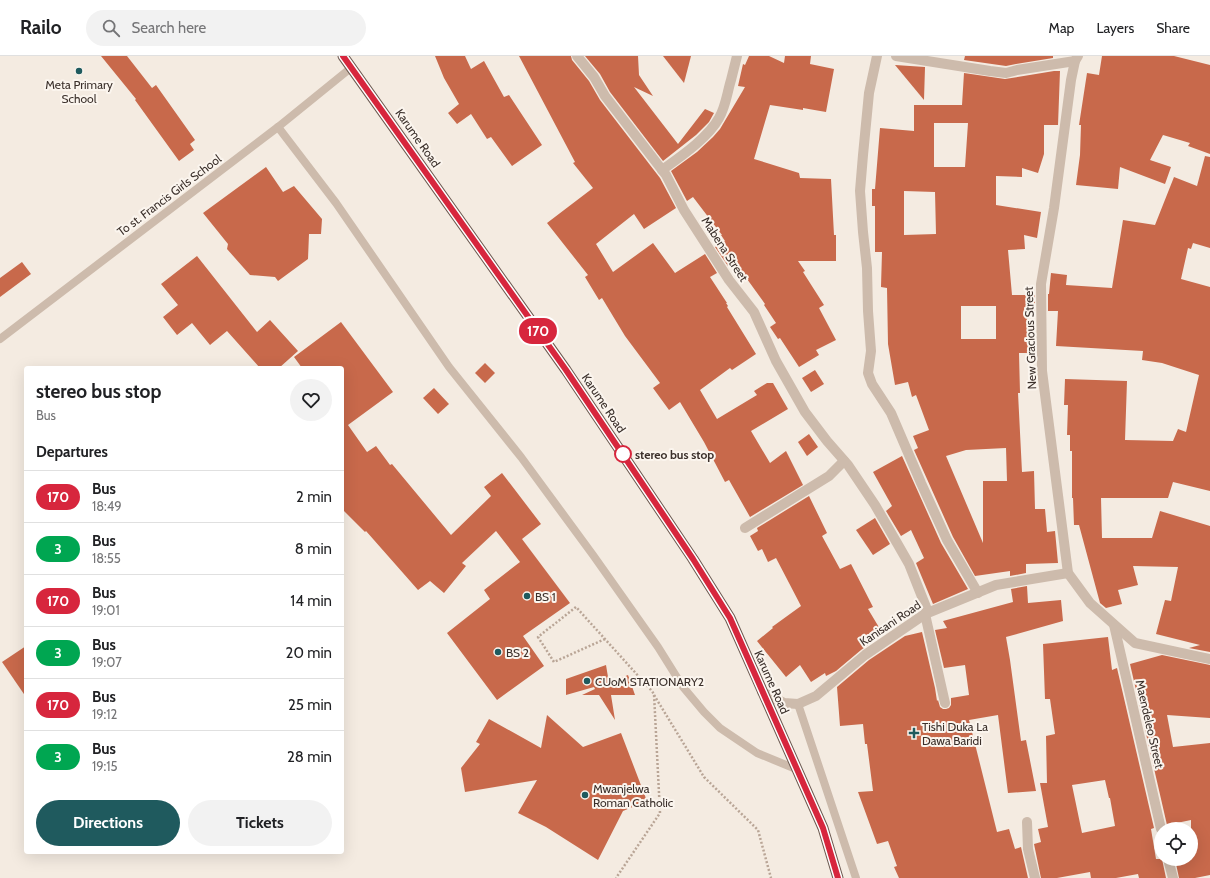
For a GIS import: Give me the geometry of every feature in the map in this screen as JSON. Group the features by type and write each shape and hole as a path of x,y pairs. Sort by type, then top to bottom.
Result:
{"highway":[{"name":"Karume Road","path":"343,56 566,370 693,559 730,618 823,828 838,878"}],"street":[{"name":"Mabena Street","path":"577,56 594,77 605,96 666,175 684,210 728,280 754,312 776,361 806,412 827,441 846,463 875,505 909,564 927,613 945,703"},
{"path":"662,170 682,156 701,139 719,119 727,99 737,56"},
{"path":"877,56 869,93 860,191 867,268 871,351 868,373 872,384 890,413 947,540 978,593"},
{"path":"896,56 990,71 1006,72 1076,59"},
{"name":"New Gracious Street","path":"1068,573 1042,371 1040,284 1054,208 1071,80 1076,59"},
{"path":"745,528 829,476 846,463"},
{"path":"1068,573 1090,603 1135,643 1210,659"},
{"name":"Kanisani Road","path":"798,704 816,696 865,655 927,613 996,585 1068,573"},
{"name":"Maendeleo Street","path":"1114,625 1159,822"},
{"path":"762,692 784,703 798,704"},
{"path":"1027,822 1028,849 1035,878"},
{"path":"1170,866 1173,878"}],"lane":[{"name":"To st. Francis Girls School","path":"0,339 278,127 352,67"},
{"path":"278,127 336,203 449,367 520,457 593,555 658,647 682,687 704,712 729,735 757,753 796,769"},
{"path":"798,704 856,878"}],"path":[{"path":"605,639 554,662 538,637 576,607 605,639 651,690 704,777 758,830 771,878"},
{"path":"616,878 660,813 654,694"}],"building":[{"path":"101,56 127,56 152,88 156,85 195,140 190,144 194,150 179,161 135,100 136,99"},
{"path":"435,56 465,56 471,69 484,61 504,97 509,95 542,145 512,166 491,137 487,139 471,114 457,124 448,113 459,104 444,78"},
{"path":"519,56 571,56 572,60 589,81 600,100 660,178 676,208 644,229 634,214 596,244 613,272 653,243 675,273 705,254 717,273 710,277 727,303 727,307 756,354 732,370 730,368 700,390 717,419 757,395 754,391 767,383 773,383 788,409 751,431 770,463 786,451 803,485 750,517 729,480 725,482 704,442 680,402 669,410 653,388 660,383 625,336 602,298 599,300 585,277 588,275 547,223 593,188 573,163 575,162"},
{"path":"585,56 638,56 639,75 653,96 634,87 678,144 705,109 714,113 709,122 696,135 663,161 610,92 600,74"},
{"path":"663,56 691,56 684,83"},
{"path":"749,56 769,56 784,63 785,56 811,56 810,64 834,69 826,112 770,105 754,159 799,173 800,178 831,179 834,235 836,235 836,261 798,261 805,271 803,272 824,305 819,308 836,340 816,350 819,355 799,367 780,338 778,339 770,327 776,323 764,305 765,304 734,261 728,266 715,247 725,241 722,235 693,197 687,201 671,171 697,152 720,129 745,87 738,86 743,64 745,65"},
{"path":"965,56 1053,56 1053,58 1006,66 964,60"},
{"path":"1102,56 1174,56 1210,65 1210,154 1188,146 1190,143 1163,135 1150,160 1171,167 1165,184 1120,167 1118,189 1076,185 1080,155 1081,125 1079,125 1087,73 1099,75"},
{"path":"895,65 925,67 924,100"},
{"path":"1060,71 1058,125 1044,125 1044,154 1038,173 1022,168 1022,177 996,176 996,205 1041,212 1037,238 1024,235 1025,249 1008,250 1012,295 1035,295 1035,311 1027,311 1028,353 1019,353 1020,393 1018,393 1022,472 1034,471 1035,509 1045,509 1047,532 1055,531 1058,563 1026,564 1026,573 1010,576 1010,571 975,576 953,537 914,450 918,448 913,436 929,430 916,395 912,397 908,382 895,385 888,344 887,288 881,287 882,252 875,252 875,206 872,206 872,189 875,189 880,128 914,131 914,105 962,105 964,73 1005,79","holes":["934,123 968,123 965,167 934,167","904,191 935,192 936,234 904,235","961,306 996,306 996,339 961,339","1006,448 1007,481 983,481 983,543 946,456 966,450"]},
{"path":"1205,156 1210,157 1210,248 1193,243 1191,249 1188,248 1181,279 1210,287 1210,491 1173,482 1168,498 1101,498 1102,538 1152,538 1160,511 1210,526 1210,652 1189,648 1200,645 1156,634 1165,600 1171,601 1178,567 1133,566 1138,585 1118,590 1122,604 1106,608 1100,603 1079,525 1074,525 1072,498 1072,451 1070,451 1070,435 1067,435 1068,405 1064,405 1065,379 1127,381 1125,440 1173,441 1178,429 1186,432 1199,375 1162,363 1142,360 1143,351 1056,346 1058,311 1048,311 1048,294 1051,273 1067,275 1066,285 1112,288 1123,220 1155,225 1174,177 1197,186"},
{"path":"266,167 283,192 294,186 322,219 321,234 309,234 308,259 278,281 275,277 250,275 227,249 228,244 203,213"},
{"path":"197,256 257,332 270,320 298,351 281,366 258,366 227,331 210,345 192,323 177,335 163,317 178,305 161,284"},
{"path":"22,262 31,274 0,297 0,278"},
{"path":"341,322 393,392 348,425 367,452 376,446 390,465 392,464 451,535 491,496 484,487 502,473 541,524 522,539 570,603 523,636 544,666 497,700 447,633 490,599 484,590 520,562 496,531 462,563 466,566 444,593 430,581 418,590 366,531 365,532 344,511 344,366 301,366 294,357"},
{"path":"485,363 495,373 485,383 475,373"},
{"path":"815,370 824,384 811,392 802,378"},
{"path":"434,388 449,404 438,414 423,398"},
{"path":"809,434 818,447 807,456 798,442"},
{"path":"902,456 941,543 968,589 933,604 916,563 924,558 911,530 901,536 886,511 892,506 873,472"},
{"path":"809,496 827,533 822,536 840,569 851,564 873,607 868,609 883,634 836,671 826,676 825,673 811,682 800,665 786,677 757,641 773,628 772,627 801,606 776,558 768,562 762,549 758,551 750,536 758,531 757,528"},
{"path":"875,518 890,544 873,555 856,530"},
{"path":"1027,586 1028,603 1061,600 1063,621 1006,637 1021,741 1026,740 1036,791 1008,793 998,715 969,720 997,832 1009,829 1015,849 1021,847 1028,878 899,878 894,867 897,866 888,841 877,844 858,792 873,791 863,724 840,726 837,687 869,660 905,636 922,632 937,701 938,700 940,707 943,709 949,708 951,705 951,698 969,695 965,665 944,668 935,630 947,628 943,621 1013,602 1011,589"},
{"path":"1108,637 1112,670 1117,668 1154,828 1151,829 1154,847 1154,866 1163,866 1166,878 1139,878 1138,874 1116,878 1091,878 1090,872 1057,878 1041,878 1034,844 1041,842 1038,829 1048,827 1040,783 1047,783 1046,736 1055,734 1050,699 1045,699 1043,644","holes":["1105,780 1115,826 1082,833 1072,785"]},
{"path":"24,647 24,694 2,662"},
{"path":"1162,655 1210,665 1210,718 1167,715 1173,747 1210,743 1210,875 1195,878 1179,878 1176,866 1198,866 1198,822 1191,822 1191,820 1181,822 1166,822 1130,664"},
{"name":"CUoM STATIONARY2","path":"606,665 609,683 628,675 635,695 611,695 615,720 599,695 582,695 595,689 594,687 566,695 566,679"},
{"path":"547,715 583,747 621,733 647,801 623,811 598,860 546,827 518,813 537,780 465,792 461,768 480,744 476,742 489,719 541,748"}],"bus line":[{"name":"170","path":"343,56 566,370 693,559 730,618 823,828 838,878"}],"place":[{"name":"Meta Primary School","path":"79,71"},
{"name":"stereo bus stop","path":"623,454"},
{"name":"BS 1","path":"527,596"},
{"name":"BS 2","path":"498,652"},
{"name":"CUoM STATIONARY2","path":"587,681"},
{"name":"Tishi Duka La Dawa Baridi","path":"914,733"},
{"name":"Mwanjelwa Roman Catholic","path":"585,795"}]}
